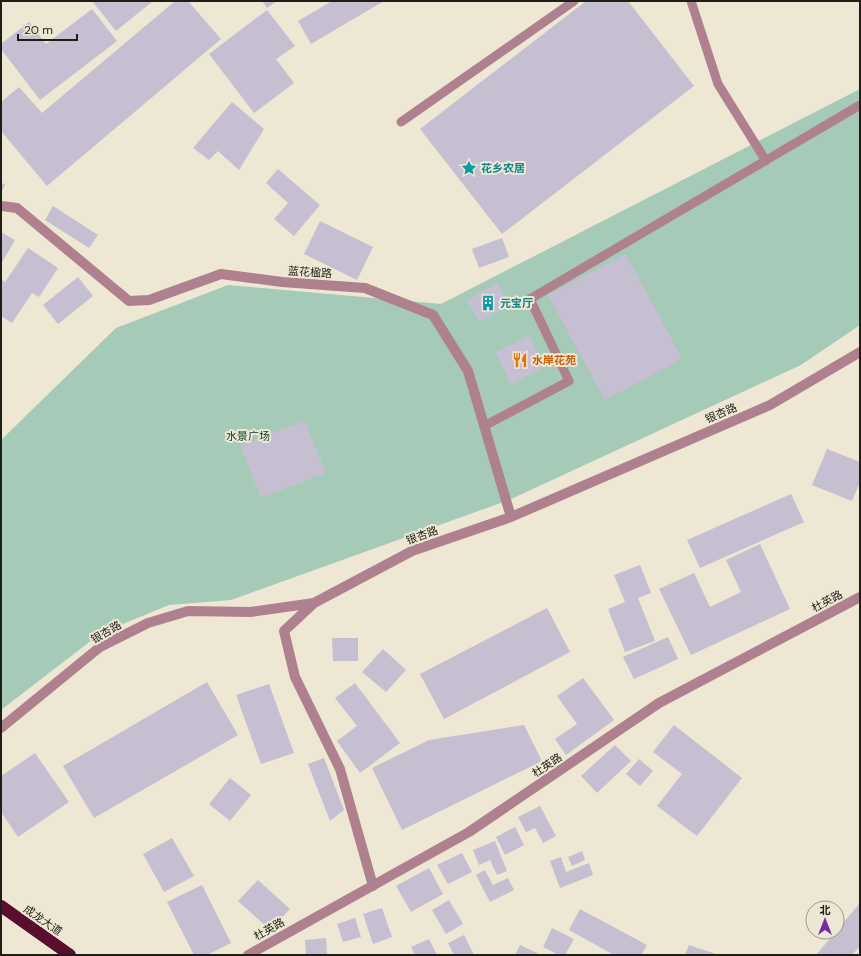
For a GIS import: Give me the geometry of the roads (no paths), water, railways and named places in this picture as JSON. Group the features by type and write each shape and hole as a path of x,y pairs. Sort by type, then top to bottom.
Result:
{"highway":[{"name":"成龙大道","path":"1,906 70,955"}],"street":[{"name":"蓝花楹路","path":"1,206 17,208 129,301 148,300 221,274 282,282 365,288 433,315 468,371 511,517"},
{"name":"银杏路","path":"1,728 100,647 148,623 188,611 250,612 314,603 412,551 511,517 770,405 860,352"},
{"name":"杜英路","path":"248,955 469,832 659,703 860,597"},
{"path":"314,603 284,631 295,677 340,769 372,886"}],"lane":[{"path":"401,122 574,1"},
{"path":"691,1 718,84 766,161"},
{"path":"484,426 569,381 530,299 860,105"}],"place":[{"name":"花乡农居","path":"469,168"},
{"name":"元宝厅","path":"488,303"},
{"name":"水岸花苑","path":"520,360"}],"park label":[{"name":"水景广场","path":"248,436"}]}
